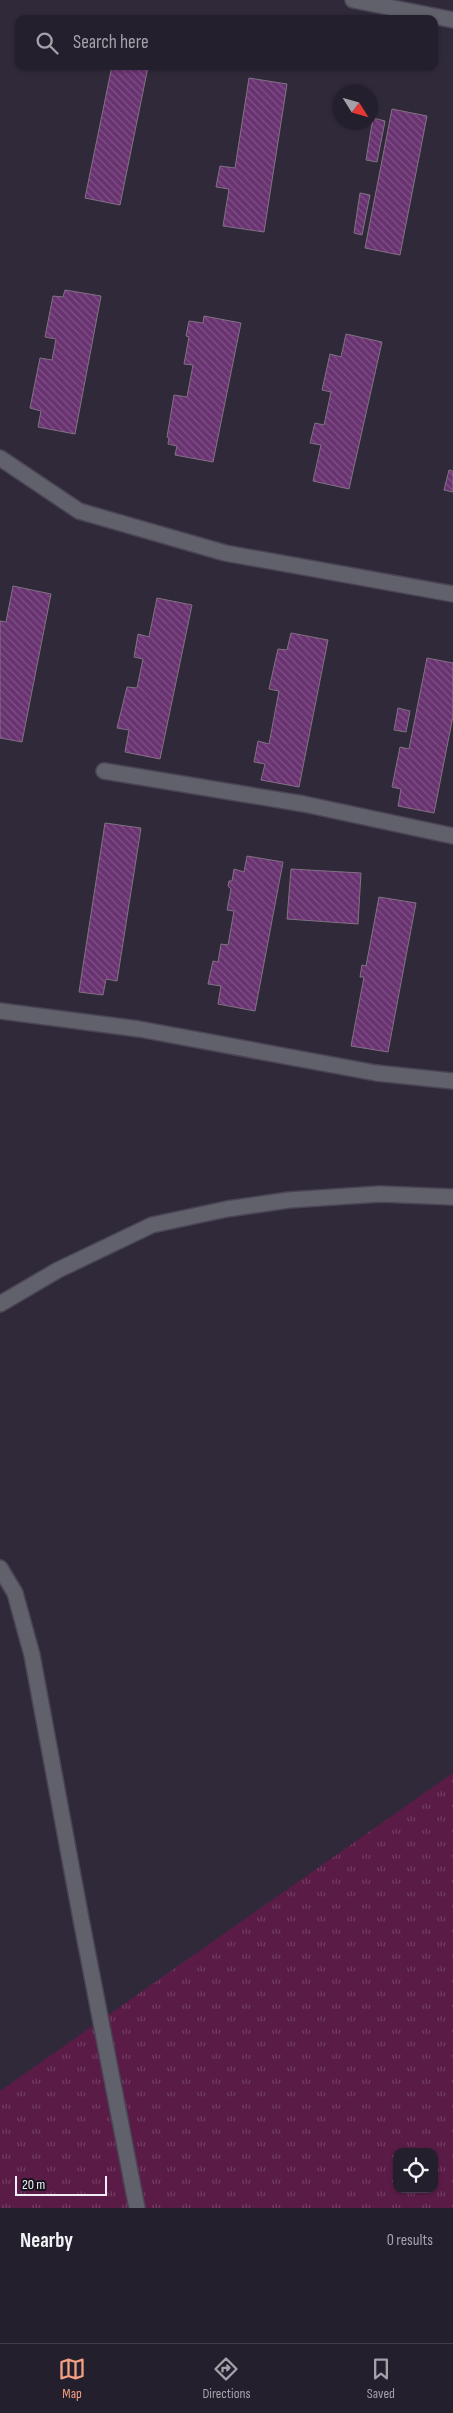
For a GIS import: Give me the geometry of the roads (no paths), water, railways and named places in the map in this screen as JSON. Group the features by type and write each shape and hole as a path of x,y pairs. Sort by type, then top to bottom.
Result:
{"lane":[{"path":"353,0 428,15"},
{"path":"438,17 453,20"},
{"path":"0,458 79,511 225,553 453,594"},
{"path":"104,771 304,804 453,836"},
{"path":"0,1011 140,1029 376,1073 453,1081"},
{"path":"0,1304 58,1270 152,1225 227,1209 289,1200 380,1194 453,1197"},
{"path":"0,1568 15,1594 32,1654 80,1919 137,2208"}]}
